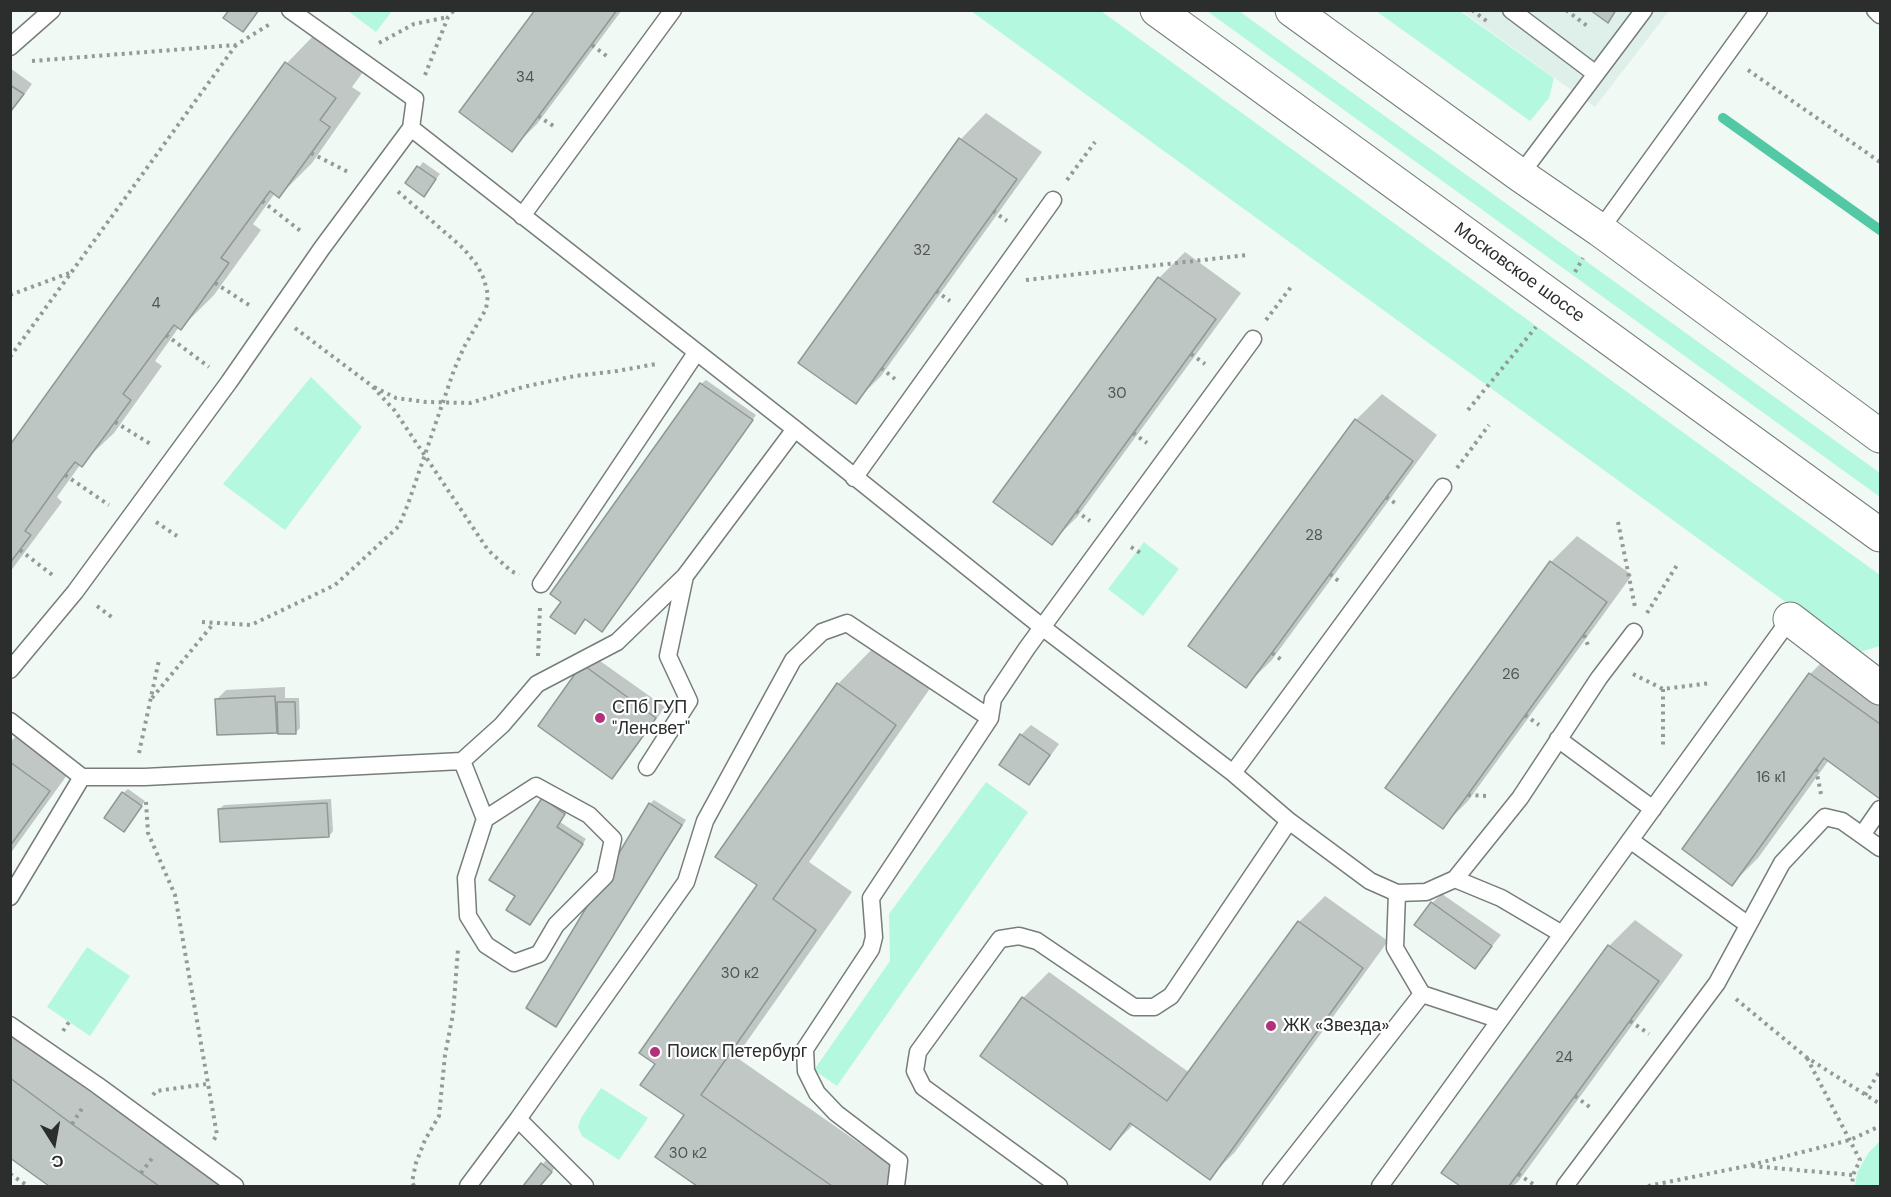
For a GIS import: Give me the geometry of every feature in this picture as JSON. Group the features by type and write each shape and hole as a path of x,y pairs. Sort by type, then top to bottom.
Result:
{"main road":[{"name":"Московское шоссе","path":"1157,10 1881,535"},
{"path":"1292,10 1600,230 1881,436"},
{"path":"1790,620 1881,688"}],"lane":[{"path":"11,47 52,10"},
{"path":"522,216 673,10"},
{"path":"1511,10 1596,74"},
{"path":"1520,175 1644,10"},
{"path":"1600,230 1728,56 1759,10"},
{"path":"1875,10 1881,15"},
{"path":"10,670 75,592 411,128 415,99 291,11"},
{"path":"411,128 694,355 795,429 1042,627 1233,773 1289,821 1370,881 1397,893 1426,892 1455,879 1520,798 1558,739 1636,629"},
{"path":"854,478 1053,200"},
{"path":"896,1186 899,1161 836,1113 817,1094 806,1071 805,1049 871,949 874,937 871,898 990,718 993,699 1042,627 1253,339"},
{"path":"541,584 694,355"},
{"path":"10,721 82,777 140,777 462,761 502,725 537,684 617,642 686,576 795,429"},
{"path":"1233,773 1443,487"},
{"path":"647,767 689,700 668,656 686,576"},
{"path":"1381,1186 1790,620"},
{"path":"468,1186 686,882 705,821 793,660 822,632 847,623 990,718"},
{"path":"1558,739 1653,809"},
{"path":"462,761 485,819 466,879 468,916 486,945 514,963 539,954 556,926 605,876 613,839 589,815 536,786 485,819"},
{"path":"10,897 82,777"},
{"path":"1862,835 1881,808"},
{"path":"1565,1186 1717,982 1782,863 1825,817 1842,821 1881,848"},
{"path":"1059,1186 923,1087 915,1071 918,1052 1000,939 1019,936 1037,941 1134,1007 1154,1007 1171,996 1289,821"},
{"path":"1630,840 1747,924"},
{"path":"1455,879 1502,898 1562,934"},
{"path":"1397,893 1395,948 1422,994 1500,1020"},
{"path":"1271,1186 1422,994"},
{"path":"10,1025 235,1186"},
{"path":"518,1119 585,1186"}],"path":[{"path":"415,99 448,17 454,10"},
{"path":"1566,10 1590,28"},
{"path":"10,357 236,45 291,11"},
{"path":"355,57 414,24 448,17"},
{"path":"11,47 29,62 236,45"},
{"path":"1728,56 1881,162"},
{"path":"1053,200 1095,142"},
{"path":"202,622 251,625 335,585 399,526 426,457 461,354 486,309 488,295 484,279 477,265 463,248 373,178 311,153"},
{"path":"262,201 322,248"},
{"path":"993,284 1247,255"},
{"path":"10,295 72,272"},
{"path":"214,283 274,317 372,386 396,398 470,403 523,387 694,355"},
{"path":"1253,339 1291,287"},
{"path":"166,335 229,382"},
{"path":"372,386 395,411 488,550 511,571 541,584 537,684"},
{"path":"115,422 172,458"},
{"path":"1443,487 1489,425"},
{"path":"65,475 129,519"},
{"path":"1618,522 1636,629"},
{"path":"20,550 75,592"},
{"path":"1636,629 1677,565"},
{"path":"151,700 215,623"},
{"path":"159,660 140,777 148,833 175,895 217,1135 200,1160"},
{"path":"1611,662 1663,689 1746,679"},
{"path":"1663,689 1664,794"},
{"path":"414,1186 412,1182 416,1163 425,1140 439,1116 445,1055 453,1014 456,956 468,916"},
{"path":"1717,982 1806,1057 1881,1104"},
{"path":"1806,1057 1860,1160 1853,1175 1852,1186"},
{"path":"1865,1095 1881,1071"},
{"path":"136,1114 156,1091 207,1084"},
{"path":"1648,1186 1747,1166 1850,1140 1881,1126"},
{"path":"1747,1166 1853,1175"},
{"path":"10,1174 28,1186"},
{"path":"1518,1174 1536,1186"},
{"path":"1680,1180 1685,1186"}],"shaded area":[{"path":"1462,11 1669,11 1595,107"}],"green space":[{"path":"348,11 392,11 376,32"},
{"path":"971,11 1101,11 1880,575 1880,646 1856,653"},
{"path":"1207,11 1239,11 1880,473 1880,497"},
{"path":"1376,11 1460,11 1554,78 1549,98 1530,121"},
{"path":"311,377 362,427 285,530 223,484"},
{"path":"1144,542 1179,569 1143,616 1108,589"},
{"path":"986,782 1028,812 837,1086 814,1070 890,961 889,914"},
{"path":"87,947 130,976 90,1036 47,1007"},
{"path":"601,1088 648,1118 619,1160 582,1136 578,1127 581,1118"},
{"path":"1880,1141 1880,1186 1855,1186 1857,1173 1869,1152"}],"building":[{"path":"229,10 259,10 243,32 223,18"},
{"path":"535,10 617,10 512,152 459,112"},
{"path":"1590,10 1616,10 1608,23"},
{"path":"285,62 336,98 320,120 330,127 279,198 270,191 221,258 229,263 181,330 174,325 123,394 131,400 82,467 75,462 65,475 25,531 31,535 10,563 10,445"},
{"path":"10,85 24,94 10,112"},
{"path":"959,138 1017,179 856,404 798,363"},
{"path":"417,166 436,179 424,197 405,183"},
{"path":"1158,277 1216,319 1052,545 993,502"},
{"path":"700,383 753,420 602,632 585,619 575,634 550,617 561,602 550,594"},
{"path":"1355,419 1413,461 1246,688 1188,646"},
{"path":"1550,561 1607,602 1443,829 1385,788"},
{"path":"582,664 656,718 612,779 538,726"},
{"path":"1809,673 1880,724 1880,799 1824,758 1732,886 1682,849"},
{"path":"837,683 896,725 773,899 816,930 701,1095 832,1186 697,1186 655,1157 684,1115 640,1085 655,1064 639,1053 757,885 715,857"},
{"path":"275,696 277,733 217,735 215,699"},
{"path":"277,702 295,702 296,734 278,734"},
{"path":"1020,734 1050,755 1029,785 999,765"},
{"path":"10,762 50,791 10,846"},
{"path":"122,792 142,806 124,832 104,818"},
{"path":"542,798 565,814 557,827 583,844 530,925 506,910 515,896 489,880"},
{"path":"327,803 329,837 220,842 218,809"},
{"path":"649,803 682,825 556,1027 526,1008"},
{"path":"1431,902 1492,946 1475,969 1414,925"},
{"name":"ЖК «Звезда»","path":"1298,921 1363,968 1210,1180 1130,1123 1110,1150 980,1056 1022,997 1167,1101"},
{"path":"1608,945 1659,981 1509,1186 1460,1186 1441,1173"},
{"path":"10,1078 159,1186 49,1186 10,1158"},
{"path":"541,1163 552,1172 540,1186 523,1186"}],"waterway":[{"path":"1723,118 1880,230"}],"place":[{"name":"СПб ГУП \"Ленсвет\"","path":"600,718"},
{"name":"ЖК «Звезда»","path":"1271,1026"},
{"name":"Поиск Петербург","path":"655,1052"}]}
